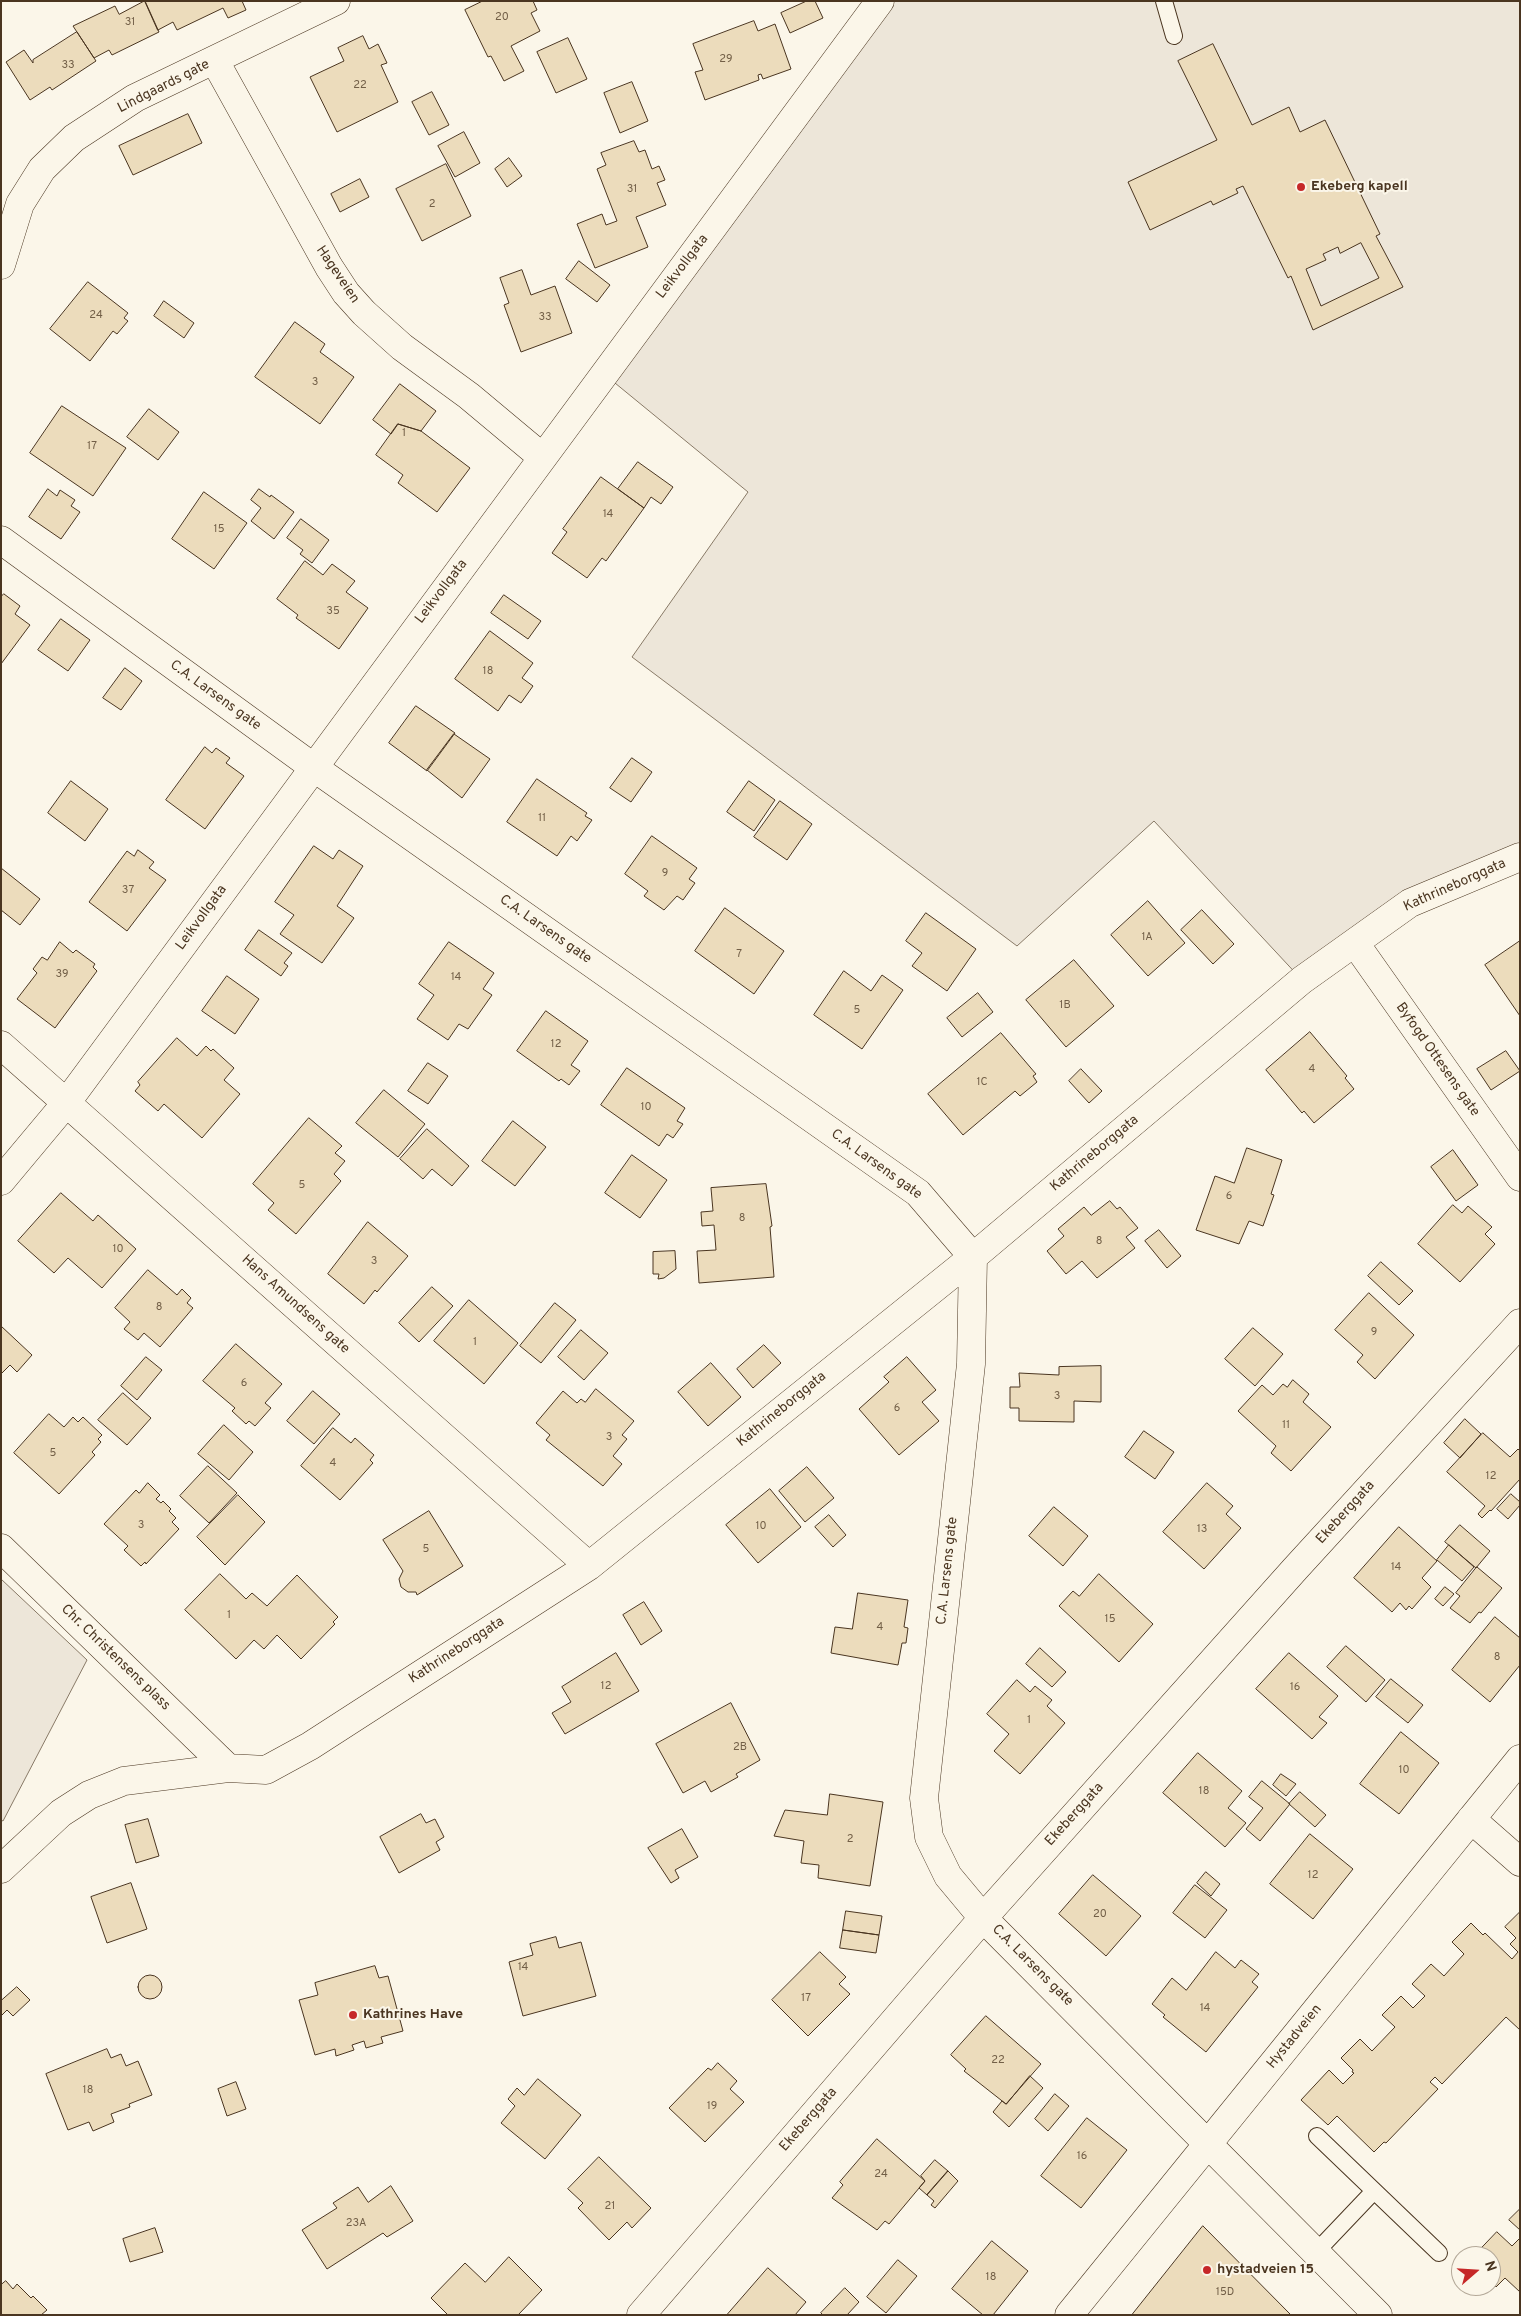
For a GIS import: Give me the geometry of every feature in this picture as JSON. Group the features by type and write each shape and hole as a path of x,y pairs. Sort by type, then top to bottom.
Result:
{"street":[{"name":"Lindgaards gate","path":"1,265 20,204 42,169 74,138 135,98 336,1"},
{"name":"Leikvollgata","path":"1,1180 67,1102 880,1"},
{"name":"Hageveien","path":"215,61 329,267 346,293 364,314 402,346 476,401 542,457"},
{"name":"C.A. Larsens gate","path":"1,540 313,767 918,1192 973,1257 971,1364 924,1798 929,1837 948,1876 983,1918 1209,2143 1378,2315"},
{"name":"Kathrineborggata","path":"1,1869 61,1813 89,1795 124,1781 228,1768 266,1770 310,1746 589,1566 973,1257 1302,980 1410,903 1520,857"},
{"name":"Byfogd Ottesens gate","path":"1355,943 1520,1177"},
{"name":"Hans Amundsens gate","path":"1,1045 589,1566"},
{"name":"Ekeberggata","path":"641,2315 983,1918 1295,1569 1520,1323"},
{"name":"Chr. Christensens plass","path":"1,1548 228,1768"},
{"name":"Hystadveien","path":"1069,2315 1520,1759"},
{"path":"1471,1819 1520,1862"}],"lane":[{"path":"1164,1 1174,36"},
{"path":"1317,2136 1439,2253"},
{"path":"1316,2252 1374,2191"}],"shaded area":[{"path":"880,1 1520,1 1520,861 1467,878 1302,980 1154,821 1017,946 632,657 748,492 604,374"},
{"path":"1,1579 87,1660 3,1821 1,1820"}],"building":[{"path":"145,1 242,1 246,10 228,18 223,8 177,30 173,22 158,30"},
{"path":"145,1 159,32 112,55 109,50 94,58 73,26 115,6 119,14"},
{"path":"483,1 533,1 537,10 531,13 540,31 511,46 524,71 504,81 491,56 488,57 465,10"},
{"path":"807,1 815,1 823,18 790,33 781,13"},
{"path":"754,21 758,31 775,24 791,69 763,79 761,74 758,75 759,80 705,100 695,72 703,70 693,44"},
{"path":"77,32 96,61 52,90 50,87 30,100 6,62 24,50 33,63 33,60"},
{"path":"363,36 369,49 378,44 387,63 381,65 398,102 337,132 310,77 344,61 338,48"},
{"path":"568,38 587,79 556,93 537,52"},
{"name":"Ekeberg kapell","path":"1213,44 1252,125 1289,107 1300,132 1325,120 1380,234 1376,236 1403,287 1313,330 1291,276 1288,278 1243,186 1236,189 1238,193 1213,205 1211,201 1150,230 1128,182 1217,140 1178,61","holes":["1361,243 1379,278 1321,306 1306,269 1326,260 1323,254 1338,247 1340,253"]},
{"path":"632,82 648,121 620,133 604,93"},
{"path":"432,92 449,125 429,135 412,102"},
{"path":"188,114 202,143 133,175 119,146"},
{"path":"464,132 480,163 455,177 438,146"},
{"path":"634,141 639,152 645,150 652,169 659,166 665,180 657,183 666,205 636,217 648,247 595,268 577,224 602,214 606,225 617,221 597,169 606,165 601,153"},
{"path":"509,158 522,176 507,187 495,169"},
{"path":"446,164 471,216 422,241 396,189"},
{"path":"360,179 369,197 340,212 331,194"},
{"path":"579,261 610,285 597,302 566,279"},
{"path":"522,270 531,295 555,286 572,333 521,352 504,305 509,303 500,278"},
{"path":"88,282 128,313 124,318 128,321 117,334 113,331 90,361 50,329"},
{"path":"164,301 194,323 184,338 154,316"},
{"path":"295,322 325,344 320,352 354,377 320,424 255,377"},
{"path":"400,384 436,411 421,431 398,424 391,434 373,420"},
{"path":"62,406 126,448 93,496 30,453"},
{"path":"149,409 179,432 158,460 127,437"},
{"path":"398,424 421,431 470,468 437,512 398,483 403,475 376,455"},
{"path":"638,462 673,487 661,504 651,497 644,508 618,489"},
{"path":"601,477 644,508 606,561 602,558 587,578 552,553 567,532 563,529"},
{"path":"48,489 57,496 60,490 75,500 71,506 80,512 61,539 29,517"},
{"path":"259,489 270,497 271,495 294,512 274,539 251,521 261,508 251,500"},
{"path":"204,492 247,523 214,569 172,539"},
{"path":"301,519 329,540 312,563 300,554 303,550 287,538"},
{"path":"305,561 323,575 332,564 355,581 346,592 368,608 339,649 296,618 298,615 277,599"},
{"path":"4,594 20,606 15,614 30,625 1,664 1,597"},
{"path":"504,595 541,621 528,639 491,613"},
{"path":"61,619 90,640 68,671 38,650"},
{"path":"490,631 533,663 522,678 533,686 521,703 509,695 498,711 455,679"},
{"path":"125,668 142,681 121,710 103,698"},
{"path":"416,706 455,733 427,771 389,743"},
{"path":"454,734 490,759 462,798 427,770"},
{"path":"205,747 212,753 216,748 230,758 226,763 244,776 205,829 166,800"},
{"path":"632,758 652,772 631,802 610,788"},
{"path":"537,779 587,813 585,816 592,820 577,841 571,836 557,856 507,822"},
{"path":"71,781 108,809 85,841 48,813"},
{"path":"749,781 775,800 754,831 727,812"},
{"path":"780,801 812,824 787,860 754,837"},
{"path":"652,836 697,868 689,879 695,883 683,900 677,896 664,910 644,896 648,891 625,874"},
{"path":"314,846 333,859 339,850 363,866 337,906 354,918 322,963 280,934 294,915 275,902"},
{"path":"138,850 154,862 149,868 166,880 127,931 89,902 127,851 134,856"},
{"path":"1,868 40,899 20,925 1,910"},
{"path":"1148,901 1185,943 1148,976 1111,935"},
{"path":"725,908 784,951 754,994 695,951"},
{"path":"1202,910 1234,944 1213,964 1181,930"},
{"path":"926,913 976,949 947,991 912,966 922,953 906,941"},
{"path":"259,930 292,953 284,963 288,966 281,976 245,950"},
{"path":"1520,941 1520,1016 1485,965"},
{"path":"60,942 73,953 76,950 95,964 93,967 97,971 55,1028 17,999 37,973 33,969 42,957 47,960"},
{"path":"449,942 494,973 483,989 492,995 468,1029 459,1024 448,1040 417,1019 434,995 419,984"},
{"path":"1074,960 1114,1006 1066,1047 1026,1000"},
{"path":"844,971 871,991 882,975 903,990 862,1049 814,1015"},
{"path":"227,976 259,999 235,1034 202,1011"},
{"path":"978,993 993,1012 962,1037 947,1018"},
{"path":"546,1011 588,1041 571,1065 580,1071 569,1085 561,1079 559,1081 517,1051"},
{"path":"1310,1032 1347,1076 1345,1078 1354,1089 1314,1123 1304,1111 1302,1113 1266,1070"},
{"path":"1001,1033 1036,1074 1033,1076 1037,1082 1020,1096 1015,1091 963,1135 928,1094"},
{"path":"177,1038 197,1056 206,1046 211,1051 213,1049 234,1068 224,1080 240,1094 202,1138 164,1104 158,1111 135,1091 140,1085 138,1082"},
{"path":"1506,1051 1520,1071 1491,1090 1477,1069"},
{"path":"428,1063 448,1076 428,1104 408,1091"},
{"path":"627,1068 685,1108 677,1121 683,1124 673,1138 667,1134 659,1146 601,1105"},
{"path":"1081,1069 1102,1091 1089,1103 1069,1081"},
{"path":"384,1090 425,1124 398,1157 356,1123"},
{"path":"309,1118 342,1146 335,1153 345,1161 334,1174 341,1181 296,1234 268,1210 274,1203 253,1184"},
{"path":"513,1121 546,1147 515,1186 482,1161"},
{"path":"427,1129 469,1166 452,1186 432,1169 423,1179 400,1159"},
{"path":"1247,1148 1282,1160 1271,1194 1274,1195 1263,1226 1249,1221 1239,1244 1196,1230 1215,1176 1234,1183"},
{"path":"1453,1150 1478,1185 1456,1201 1431,1167"},
{"path":"632,1155 667,1180 640,1218 605,1193"},
{"path":"766,1184 772,1226 770,1227 774,1277 699,1283 697,1251 716,1250 714,1225 702,1226 701,1212 713,1211 711,1188"},
{"path":"61,1193 93,1221 98,1215 136,1249 102,1288 68,1258 54,1273 18,1241"},
{"path":"1110,1201 1117,1209 1120,1207 1138,1228 1126,1237 1135,1248 1097,1278 1082,1261 1066,1274 1047,1251 1064,1236 1058,1229 1084,1207 1091,1215"},
{"path":"1453,1205 1462,1213 1468,1206 1492,1227 1485,1234 1495,1244 1460,1282 1418,1244"},
{"path":"368,1222 408,1256 364,1304 328,1274"},
{"path":"1159,1230 1181,1256 1167,1268 1145,1241"},
{"path":"675,1251 676,1269 664,1278 658,1279 659,1274 653,1274 653,1252"},
{"path":"1381,1262 1413,1291 1399,1305 1368,1276"},
{"path":"148,1270 177,1295 182,1289 191,1298 187,1303 193,1308 160,1347 144,1333 138,1340 124,1329 130,1322 115,1308"},
{"path":"432,1287 453,1306 419,1342 399,1323"},
{"path":"1369,1293 1414,1335 1375,1379 1357,1362 1363,1355 1335,1330"},
{"path":"469,1300 518,1343 484,1384 434,1341"},
{"path":"555,1303 576,1320 541,1363 520,1346"},
{"path":"1,1326 32,1355 17,1372 10,1365 1,1374"},
{"path":"1253,1328 1283,1354 1255,1386 1225,1359"},
{"path":"581,1330 608,1353 584,1380 558,1357"},
{"path":"236,1344 282,1384 265,1403 271,1408 255,1426 249,1421 246,1424 232,1411 235,1408 203,1381"},
{"path":"764,1345 781,1363 753,1388 737,1369"},
{"path":"146,1357 162,1370 137,1400 121,1386"},
{"path":"907,1357 936,1390 922,1402 939,1421 899,1455 859,1409 889,1382 884,1377"},
{"path":"711,1363 741,1397 708,1426 678,1392"},
{"path":"1101,1366 1101,1402 1074,1401 1074,1422 1019,1421 1019,1408 1010,1408 1010,1387 1020,1387 1019,1373 1059,1375 1059,1367"},
{"path":"1293,1380 1309,1394 1303,1402 1331,1427 1291,1471 1271,1453 1276,1446 1238,1411 1262,1385 1273,1395 1283,1384 1287,1387"},
{"path":"596,1389 634,1421 622,1435 627,1439 613,1456 622,1464 603,1486 546,1440 550,1435 536,1423 563,1391 577,1403 581,1399 585,1402"},
{"path":"313,1391 340,1414 314,1444 287,1421"},
{"path":"123,1393 151,1418 127,1445 98,1420"},
{"path":"49,1414 64,1427 73,1417 78,1422 83,1417 102,1435 98,1439 101,1442 92,1452 95,1455 59,1494 14,1453"},
{"path":"1465,1419 1481,1434 1460,1458 1444,1443"},
{"path":"224,1425 253,1452 229,1480 198,1454"},
{"path":"333,1428 351,1443 355,1438 374,1455 370,1460 373,1463 340,1500 301,1466"},
{"path":"1144,1431 1174,1452 1155,1479 1125,1457"},
{"path":"1483,1433 1510,1457 1518,1449 1520,1451 1520,1479 1491,1511 1482,1518 1478,1514 1485,1506 1447,1472"},
{"path":"208,1466 237,1493 209,1523 180,1496"},
{"path":"807,1467 834,1498 805,1522 779,1491"},
{"path":"148,1483 160,1495 156,1499 161,1503 163,1501 171,1509 169,1511 176,1518 172,1522 179,1529 146,1564 145,1562 141,1566 124,1550 128,1546 104,1524 136,1490 139,1493"},
{"path":"1207,1483 1233,1506 1226,1514 1241,1528 1204,1569 1163,1532"},
{"path":"770,1489 801,1527 758,1563 726,1525"},
{"path":"1511,1494 1520,1502 1520,1505 1508,1519 1497,1509"},
{"path":"238,1495 265,1522 225,1565 197,1537"},
{"path":"1054,1507 1088,1536 1063,1566 1029,1536"},
{"path":"429,1511 463,1566 417,1595 416,1592 408,1592 401,1587 399,1579 403,1571 383,1540"},
{"path":"829,1515 846,1535 833,1547 815,1527"},
{"path":"1460,1525 1490,1551 1476,1568 1445,1542"},
{"path":"1399,1527 1437,1561 1422,1578 1431,1587 1412,1609 1409,1606 1406,1610 1400,1603 1392,1612 1354,1578"},
{"path":"1449,1545 1474,1567 1462,1581 1437,1560"},
{"path":"1477,1567 1502,1588 1470,1623 1450,1608 1460,1596 1456,1593"},
{"path":"220,1574 246,1599 252,1593 267,1606 297,1575 338,1617 333,1622 335,1624 301,1659 277,1635 264,1649 254,1640 236,1659 185,1610"},
{"path":"1099,1574 1153,1624 1119,1662 1059,1606 1073,1591 1079,1596"},
{"path":"1445,1587 1454,1594 1443,1606 1435,1599"},
{"path":"858,1593 908,1600 904,1627 908,1628 906,1643 902,1643 898,1665 831,1653 835,1627 852,1629"},
{"path":"644,1602 662,1631 641,1645 623,1615"},
{"path":"1495,1617 1520,1638 1520,1665 1490,1702 1452,1670"},
{"path":"1346,1646 1385,1680 1366,1702 1327,1667"},
{"path":"1040,1648 1066,1672 1052,1687 1026,1664"},
{"path":"616,1653 639,1691 565,1734 552,1713 571,1702 562,1687"},
{"path":"1289,1653 1338,1696 1319,1717 1327,1723 1312,1739 1256,1689"},
{"path":"1391,1679 1423,1705 1408,1723 1376,1697"},
{"path":"1017,1680 1030,1692 1035,1686 1052,1700 1047,1706 1065,1723 1020,1774 994,1751 1009,1734 987,1714"},
{"path":"731,1703 760,1760 736,1774 738,1777 711,1792 705,1781 683,1793 656,1744"},
{"path":"1401,1732 1439,1763 1399,1814 1360,1784"},
{"path":"1198,1753 1242,1791 1228,1808 1246,1823 1225,1847 1163,1793"},
{"path":"1281,1774 1296,1784 1286,1796 1273,1785"},
{"path":"1262,1781 1290,1804 1260,1841 1246,1829 1263,1808 1249,1797"},
{"path":"1300,1792 1326,1815 1315,1827 1289,1804"},
{"path":"830,1794 883,1802 870,1886 818,1878 819,1865 801,1863 804,1841 774,1836 785,1810 827,1815"},
{"path":"421,1814 426,1823 435,1819 444,1837 436,1842 440,1850 399,1873 380,1837"},
{"path":"148,1819 159,1856 136,1863 125,1825"},
{"path":"682,1829 698,1857 675,1870 679,1878 671,1883 648,1848"},
{"path":"1310,1834 1353,1869 1313,1919 1270,1884"},
{"path":"1206,1872 1220,1884 1211,1896 1197,1883"},
{"path":"1093,1875 1141,1916 1106,1956 1059,1914"},
{"path":"131,1883 147,1929 107,1943 91,1897"},
{"path":"1195,1885 1227,1910 1205,1938 1173,1913"},
{"path":"846,1911 882,1916 879,1935 843,1930"},
{"path":"1520,1912 1520,2030 1506,2017 1442,2084 1435,2077 1430,2082 1438,2089 1386,2143 1384,2142 1374,2152 1337,2116 1328,2125 1301,2100 1329,2070 1343,2084 1354,2073 1341,2058 1360,2039 1372,2051 1395,2027 1382,2015 1401,1996 1413,2008 1425,1996 1412,1984 1431,1964 1444,1976 1464,1954 1452,1942 1471,1923 1483,1935 1485,1933 1512,1959 1518,1952 1510,1944 1516,1938 1505,1927"},
{"path":"843,1930 879,1935 876,1953 840,1948"},
{"path":"556,1937 559,1948 581,1942 596,1996 523,2016 509,1962 533,1955 530,1944"},
{"path":"820,1952 846,1977 839,1984 850,1994 808,2036 772,2000"},
{"path":"1216,1952 1235,1968 1241,1960 1259,1974 1252,1982 1258,1987 1206,2052 1163,2017 1165,2015 1152,2004 1172,1978 1186,1990"},
{"path":"375,1966 379,1978 388,1976 403,2031 381,2037 383,2043 366,2048 364,2041 352,2045 354,2050 336,2056 335,2049 315,2055 299,2000 318,1995 315,1983"},
{"path":"150,1975 158,1979 162,1987 158,1995 150,1999 142,1995 138,1987 142,1979"},
{"path":"17,1987 30,2000 13,2016 7,2010 1,2016 1,2001"},
{"path":"986,2016 1041,2064 1006,2104 964,2071 966,2069 951,2055"},
{"path":"107,2049 111,2058 121,2054 126,2066 138,2061 152,2095 129,2104 130,2107 111,2114 114,2122 93,2131 89,2122 68,2130 46,2074"},
{"path":"718,2063 737,2081 730,2089 744,2102 705,2142 669,2108 708,2068 711,2070"},
{"path":"1030,2076 1043,2088 1009,2127 993,2112 1002,2101 1006,2104"},
{"path":"538,2079 581,2115 545,2159 501,2123 515,2106 508,2099 517,2088 524,2095"},
{"path":"236,2082 246,2109 227,2116 218,2089"},
{"path":"1055,2094 1069,2106 1048,2131 1035,2119"},
{"path":"1087,2118 1127,2150 1081,2208 1041,2176"},
{"path":"877,2139 925,2181 889,2224 885,2221 877,2230 832,2198 843,2185 840,2182"},
{"path":"599,2157 651,2208 632,2228 627,2222 609,2240 578,2208 583,2203 568,2189"},
{"path":"935,2160 948,2171 927,2195 919,2188 925,2181 921,2176"},
{"path":"948,2171 958,2181 935,2208 931,2205 934,2201 927,2195"},
{"path":"391,2186 413,2221 387,2237 383,2233 327,2269 302,2230 337,2208 333,2203 358,2187 368,2202"},
{"path":"1520,2209 1520,2230 1509,2220"},
{"name":"hystadveien 15","path":"1203,2226 1291,2315 1132,2315"},
{"path":"155,2228 163,2252 130,2262 123,2239"},
{"path":"1497,2232 1512,2246 1520,2238 1520,2292 1505,2278 1501,2282 1501,2246 1484,2246"},
{"path":"992,2241 1028,2271 993,2315 983,2315 952,2289"},
{"path":"509,2257 542,2290 518,2315 448,2315 431,2298 465,2263 485,2282"},
{"path":"898,2260 917,2276 886,2313 867,2297"},
{"path":"768,2268 806,2302 795,2315 727,2315"},
{"path":"6,2281 13,2289 17,2284 47,2310 41,2315 1,2315 1,2285"},
{"path":"845,2288 859,2302 847,2315 823,2315 821,2313"}],"place":[{"name":"Ekeberg kapell","path":"1301,187"},
{"name":"Kathrines Have","path":"353,2015"},
{"name":"hystadveien 15","path":"1207,2270"}]}
